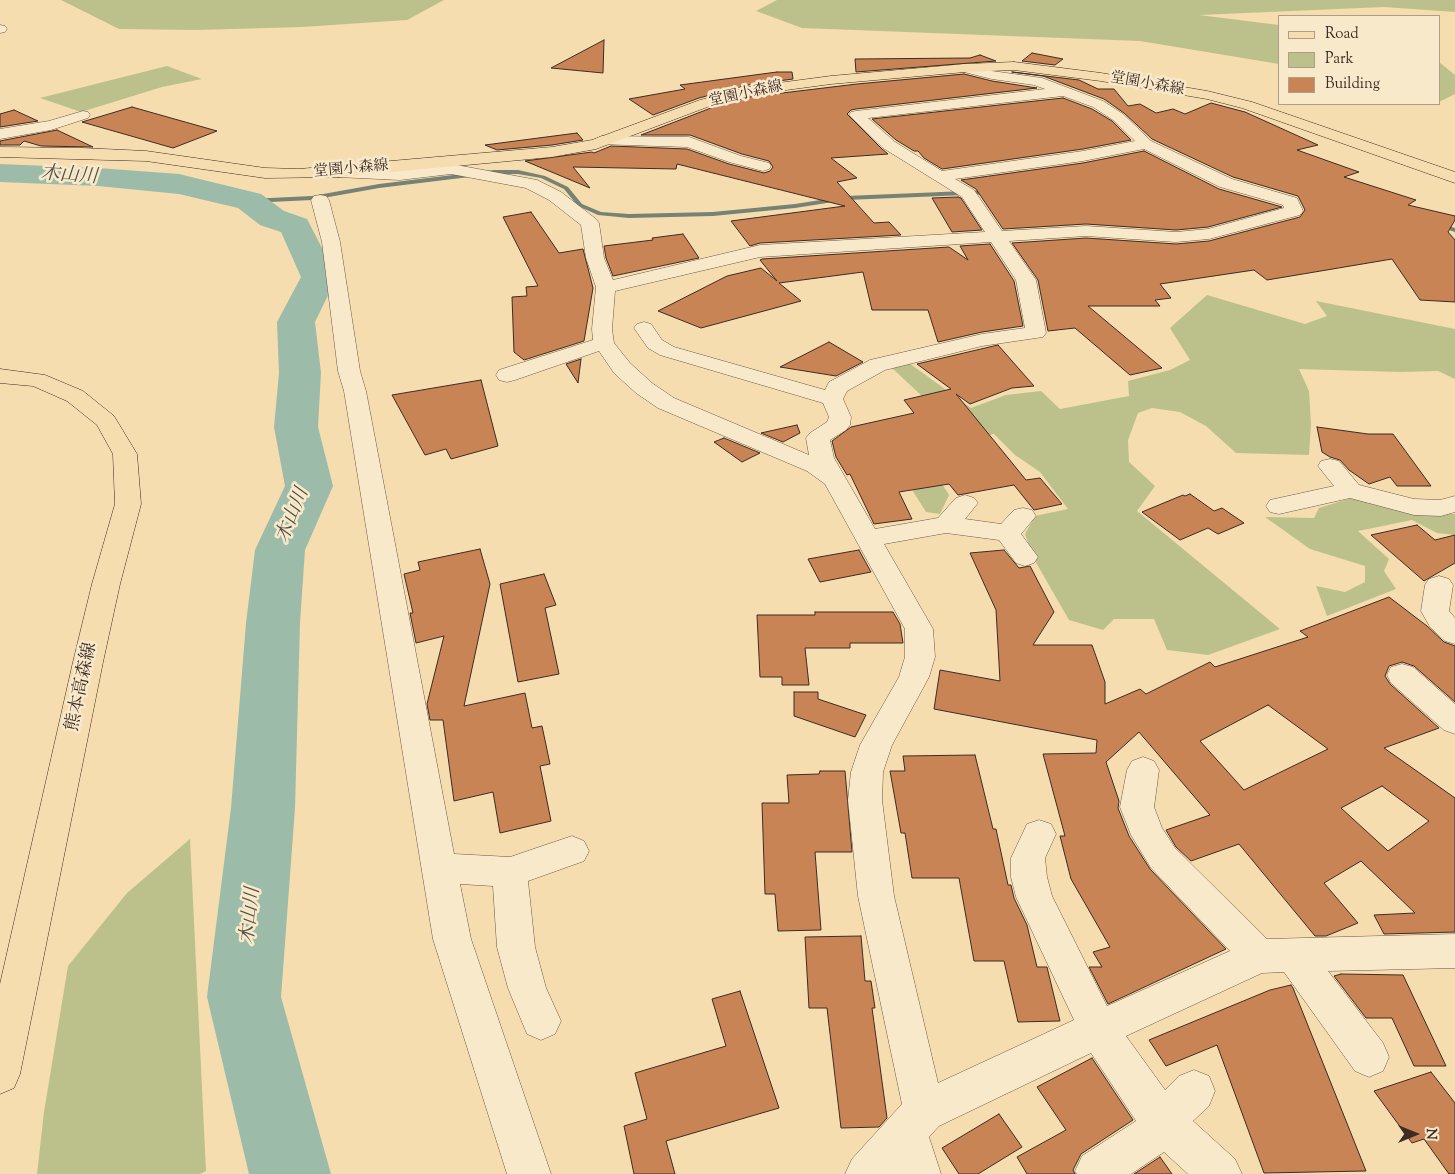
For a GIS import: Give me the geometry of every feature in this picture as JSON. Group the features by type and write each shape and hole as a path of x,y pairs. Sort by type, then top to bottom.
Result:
{"main road":[{"name":"堂園小森線","path":"0,152 146,156 273,173 338,172 552,152 602,141 705,103 748,91 831,80 965,68 1014,66 1042,68 1207,95 1305,124 1455,178"},
{"name":"熊本高森線","path":"0,376 37,380 75,396 106,421 125,454 128,504 106,584 88,662 0,1074"}],"street":[{"path":"606,287 760,250 1086,230 1176,237 1208,234 1294,211 1291,202 1226,182 1146,144 1112,113 1098,104 1037,81 992,76 965,68"},
{"path":"919,1174 915,1121 876,896 865,800 867,772 876,745 914,677 920,657 919,629 822,458 818,438 838,425 840,417 832,399 837,387 878,365 982,340 1036,333 1026,280 968,194 889,145 856,115 1065,92"},
{"path":"0,134 51,124 83,115"},
{"path":"602,141 689,142 763,166"},
{"path":"940,176 1083,156 1146,144"},
{"path":"338,172 400,175 451,169 531,184 555,196 590,223 595,258 606,287 602,329 604,343 622,368 644,388 666,403 816,466 834,480"},
{"path":"320,200 331,242 349,371 355,391 452,939 529,1174"},
{"path":"644,328 655,344 667,351 832,399"},
{"path":"507,375 604,343"},
{"path":"1330,466 1350,490"},
{"path":"1279,506 1350,490 1414,507 1442,508 1455,504"},
{"path":"946,525 965,503"},
{"path":"869,538 946,525 1015,525 1025,556"},
{"path":"1439,585 1435,611 1440,620 1455,634"},
{"path":"1402,676 1455,722"},
{"path":"1143,770 1137,807 1153,843 1163,858 1277,957 1369,1057"},
{"path":"1039,834 1028,858 1029,877 1034,897 1098,1028 1162,1122 1219,1174"},
{"path":"440,868 510,872 572,851"},
{"path":"510,872 516,947 527,988 541,1021"},
{"path":"867,1174 915,1121 1098,1028 1277,957 1455,951"},
{"path":"1097,1171 1154,1134 1162,1122 1194,1091"}],"green space":[{"path":"61,0 444,0 407,20 302,27 196,30 119,29"},
{"path":"777,0 1455,0 1455,12 1384,7 1199,15 1278,25 1278,64 1140,41 802,28 756,11"},
{"path":"1440,63 1455,75 1455,94 1440,102"},
{"path":"167,66 202,79 162,87 81,112 40,98"},
{"path":"1207,295 1305,324 1327,316 1316,301 1455,329 1455,379 1438,371 1400,372 1299,369 1309,391 1311,424 1309,455 1236,453 1206,426 1180,412 1152,408 1138,413 1128,440 1129,462 1155,486 1137,511 1280,629 1208,655 1167,650 1154,619 1114,619 1103,630 1069,620 1034,559 1025,534 1035,516 1068,509 1040,472 1015,455 994,434 956,441 924,455 949,495 940,514 926,512 872,426 956,428 892,368 909,363 971,408 1006,395 1041,391 1060,409 1129,396 1128,381 1170,370 1190,360 1170,328"},
{"path":"1351,498 1423,514 1455,514 1455,535 1437,533 1412,520 1358,531 1389,559 1384,571 1396,589 1327,616 1316,586 1345,592 1365,582 1365,566 1310,549 1265,517 1314,518 1319,508"},
{"path":"190,839 206,1171 200,1174 37,1174 44,1112 68,966 127,893"}],"building":[{"path":"604,40 603,73 551,68"},
{"path":"1032,53 1063,59 1055,65 1022,61"},
{"path":"980,55 996,61 856,72 855,59 970,58"},
{"path":"777,72 792,72 793,79 748,85 699,98 653,115 629,99 685,89 680,85"},
{"path":"1012,72 1079,80 1098,89 1114,89 1128,106 1140,104 1156,113 1173,109 1185,114 1211,103 1245,112 1318,145 1297,150 1359,172 1344,177 1416,200 1408,205 1455,216 1455,220 1448,232 1455,240 1455,302 1420,300 1392,259 1267,280 1254,270 1160,284 1171,298 1155,300 1160,306 1088,306 1162,368 1130,375 1075,328 1048,331 1038,280 1012,243 1086,238 1176,244 1209,241 1300,217 1305,210 1298,196 1233,177 1152,139 1124,113 1104,99 1043,76"},
{"path":"964,74 992,81 1037,88 856,109 851,110 847,114 888,154 831,158 857,178 837,182 874,223 889,222 901,235 760,243 750,246 731,221 845,206 677,164 676,169 573,167 590,188 525,161 594,153 611,146 687,149 729,164 764,173 770,171 773,167 769,161 742,154 690,135 641,135 711,108 749,97"},
{"path":"1063,98 1092,109 1112,121 1131,140 1083,149 942,169 924,158 918,151 914,151 896,140 872,119"},
{"path":"132,107 217,131 173,148 82,122"},
{"path":"14,110 38,121 0,127 0,114"},
{"path":"57,130 93,147 41,146 24,141 20,145 0,145 0,141"},
{"path":"577,133 583,140 497,150 485,145"},
{"path":"1144,151 1219,189 1282,207 1208,227 1176,230 1086,224 1003,229 976,189 961,180 1083,163"},
{"path":"932,198 961,198 982,230 952,232"},
{"path":"531,212 559,253 583,249 593,288 584,341 524,360 514,352 512,297 527,296 526,287 538,286 503,217"},
{"path":"683,234 699,258 613,276 606,258 604,246"},
{"path":"990,244 1014,281 1023,326 982,332 938,342 928,310 872,310 863,272 779,283 801,301 701,328 658,311 727,276 761,268 777,281 760,260 762,259 949,247 968,260 960,246"},
{"path":"829,342 863,362 836,376 780,367"},
{"path":"998,345 1034,386 1012,388 970,404 956,394 1026,480 1040,478 1062,504 1034,510 1014,485 958,495 949,484 899,492 912,519 874,524 850,474 847,475 836,457 832,441 851,427 914,413 904,400 951,389 917,364"},
{"path":"581,359 578,383 566,364"},
{"path":"481,380 498,446 451,459 446,449 425,455 392,395"},
{"path":"797,425 800,433 783,442 761,433"},
{"path":"1317,427 1368,434 1393,434 1431,486 1397,486 1390,477 1369,484 1349,470 1340,460 1322,452"},
{"path":"724,438 760,453 742,462 714,442"},
{"path":"1190,494 1214,511 1222,508 1244,523 1218,534 1208,528 1180,540 1142,512 1183,495"},
{"path":"1417,525 1435,540 1455,535 1455,563 1424,581 1371,535"},
{"path":"480,549 490,584 464,706 525,693 532,728 542,726 550,764 540,766 551,821 500,833 493,792 454,801 443,720 430,720 427,704 444,636 416,643 410,613 413,613 404,574 420,570 418,562"},
{"path":"859,550 871,572 820,582 808,559"},
{"path":"1004,550 1019,568 1030,566 1054,612 1033,645 1092,645 1105,682 1105,704 1140,689 1146,694 1210,662 1215,667 1308,637 1300,631 1389,597 1427,626 1444,642 1455,646 1455,702 1414,666 1402,662 1389,666 1385,676 1390,684 1439,728 1384,748 1455,798 1455,932 1384,934 1374,915 1415,913 1361,861 1324,883 1358,923 1326,936 1315,936 1239,844 1191,861 1176,847 1166,830 1210,815 1139,732 1106,762 1119,801 1118,808 1129,836 1150,869 1226,949 1108,1004 1089,967 1102,967 1093,952 1110,947 1071,879 1060,836 1065,836 1043,754 1096,753 1097,740 934,709 940,670 1000,681 996,610 970,553","holes":["1268,705 1328,749 1244,790 1200,741","1382,786 1429,821 1388,851 1341,808"]},
{"path":"544,574 556,605 545,608 559,674 518,682 500,584"},
{"path":"815,612 893,612 900,624 903,643 850,643 850,648 805,648 809,685 782,685 782,677 760,677 757,615 815,615"},
{"path":"794,692 818,692 818,699 866,715 855,737 794,716"},
{"path":"975,755 993,829 996,829 1008,885 1011,885 1014,898 1027,925 1037,967 1047,967 1060,1021 1018,1022 1004,961 974,961 959,878 912,878 905,833 901,833 890,771 905,771 903,756"},
{"path":"820,771 845,771 852,852 815,852 821,930 778,931 775,894 765,894 762,803 789,803 787,775 819,774"},
{"path":"861,936 865,981 871,981 875,1008 872,1008 887,1118 879,1127 841,1128 827,1008 809,1008 805,937"},
{"path":"1341,974 1403,975 1446,1066 1414,1066 1392,1018 1366,1018 1334,976"},
{"path":"1291,985 1366,1171 1264,1173 1217,1045 1166,1066 1149,1040 1270,990"},
{"path":"740,991 779,1108 666,1141 675,1174 634,1174 624,1126 647,1119 635,1073 726,1046 712,999"},
{"path":"1092,1058 1133,1120 1081,1154 1073,1170 1075,1174 1027,1174 1017,1157 1066,1130 1037,1087"},
{"path":"1431,1072 1455,1103 1455,1174 1449,1174 1424,1139 1412,1143 1374,1091"},
{"path":"999,1114 1022,1147 978,1174 959,1174 942,1148"},
{"path":"1160,1157 1172,1174 1134,1174"}],"waterway":[{"path":"249,201 312,198 379,186 494,172 518,172 543,177 566,188 580,205 600,214 629,216 713,214 795,206 846,198 989,192"},
{"name":"木山川","path":"0,173 98,177 179,184 249,201 272,218 295,226 319,277 296,322 300,373 296,427 309,486 280,550 273,623 263,808 244,997 290,1174"},
{"path":"1439,225 1455,230"}]}
